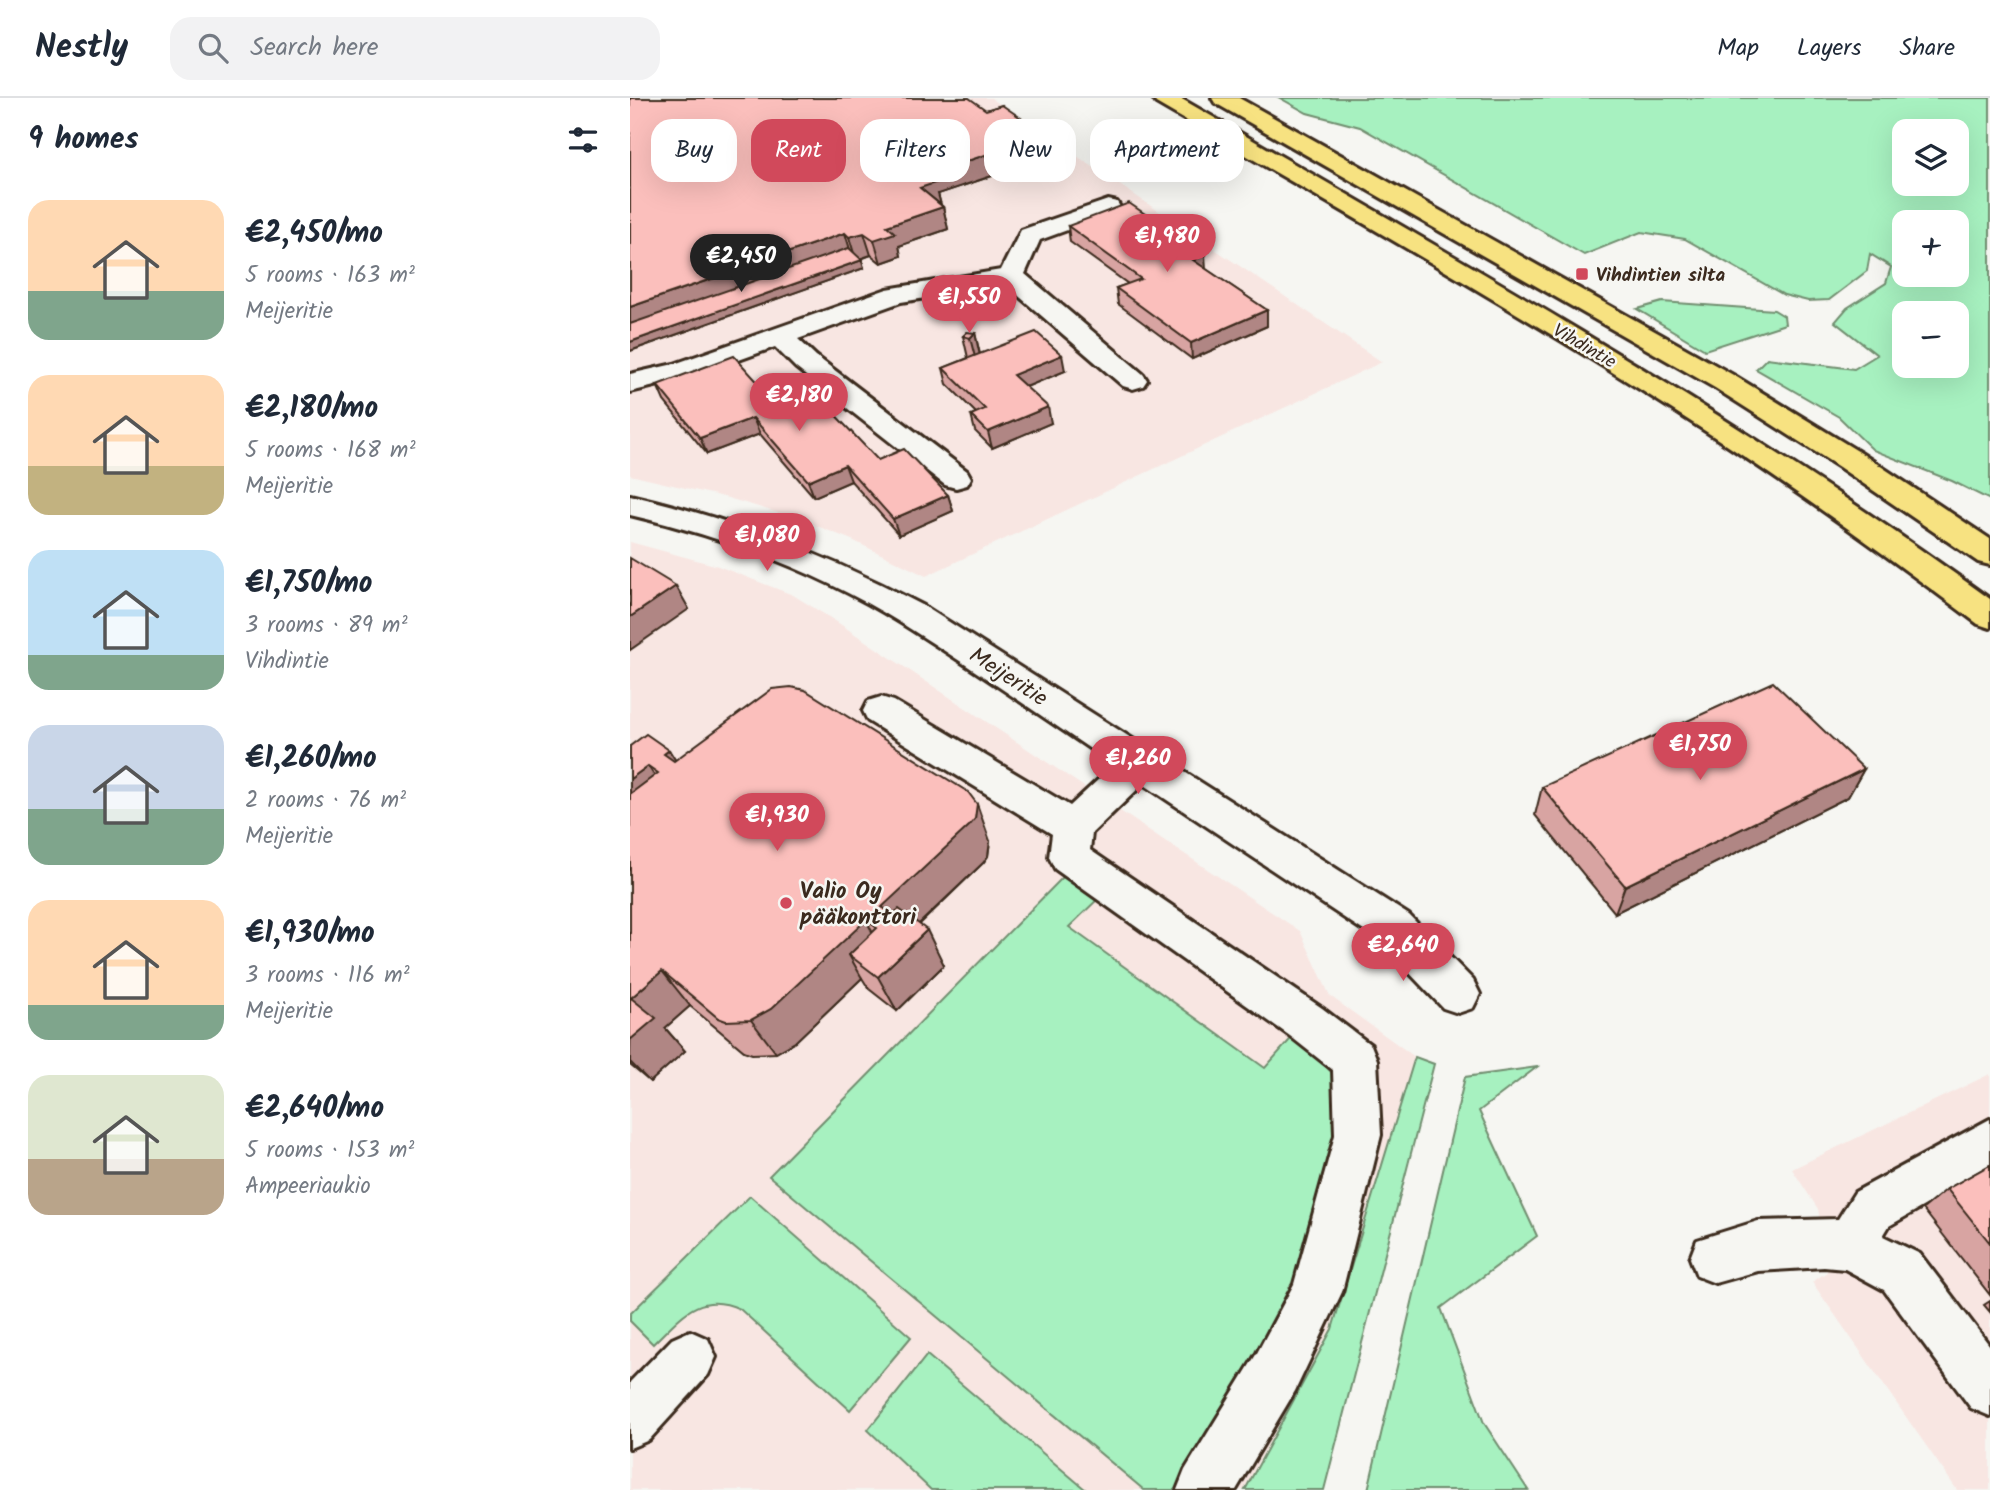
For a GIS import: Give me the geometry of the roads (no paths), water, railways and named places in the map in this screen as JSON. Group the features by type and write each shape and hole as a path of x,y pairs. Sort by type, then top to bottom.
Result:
{"main road":[{"name":"Vihdintie","path":"1164,98 1685,404 1857,519 1990,616"},
{"name":"Vihdintie","path":"1223,98 1725,382 1850,460 1990,554"}],"street":[{"path":"1011,276 1030,235 1108,207"},
{"path":"630,383 682,371 896,295 1011,276 1133,380"},
{"path":"779,336 806,362 956,478"},
{"name":"Meijeritie","path":"630,505 687,518 786,551 853,582 937,630 1394,928 1458,994"},
{"path":"881,711 1073,827"},
{"path":"1141,762 1073,827 1069,857 1306,1022 1354,1060 1358,1135 1317,1292 1276,1372 1205,1490"},
{"path":"1850,1245 1872,1209 1990,1142"},
{"path":"1715,1258 1758,1246 1825,1242 1850,1245 1902,1272 1990,1389"},
{"path":"630,1421 690,1357"}],"place":[{"name":"Vihdintien silta","path":"1582,274"},
{"name":"Valio Oy pääkonttori","path":"786,903"}]}
